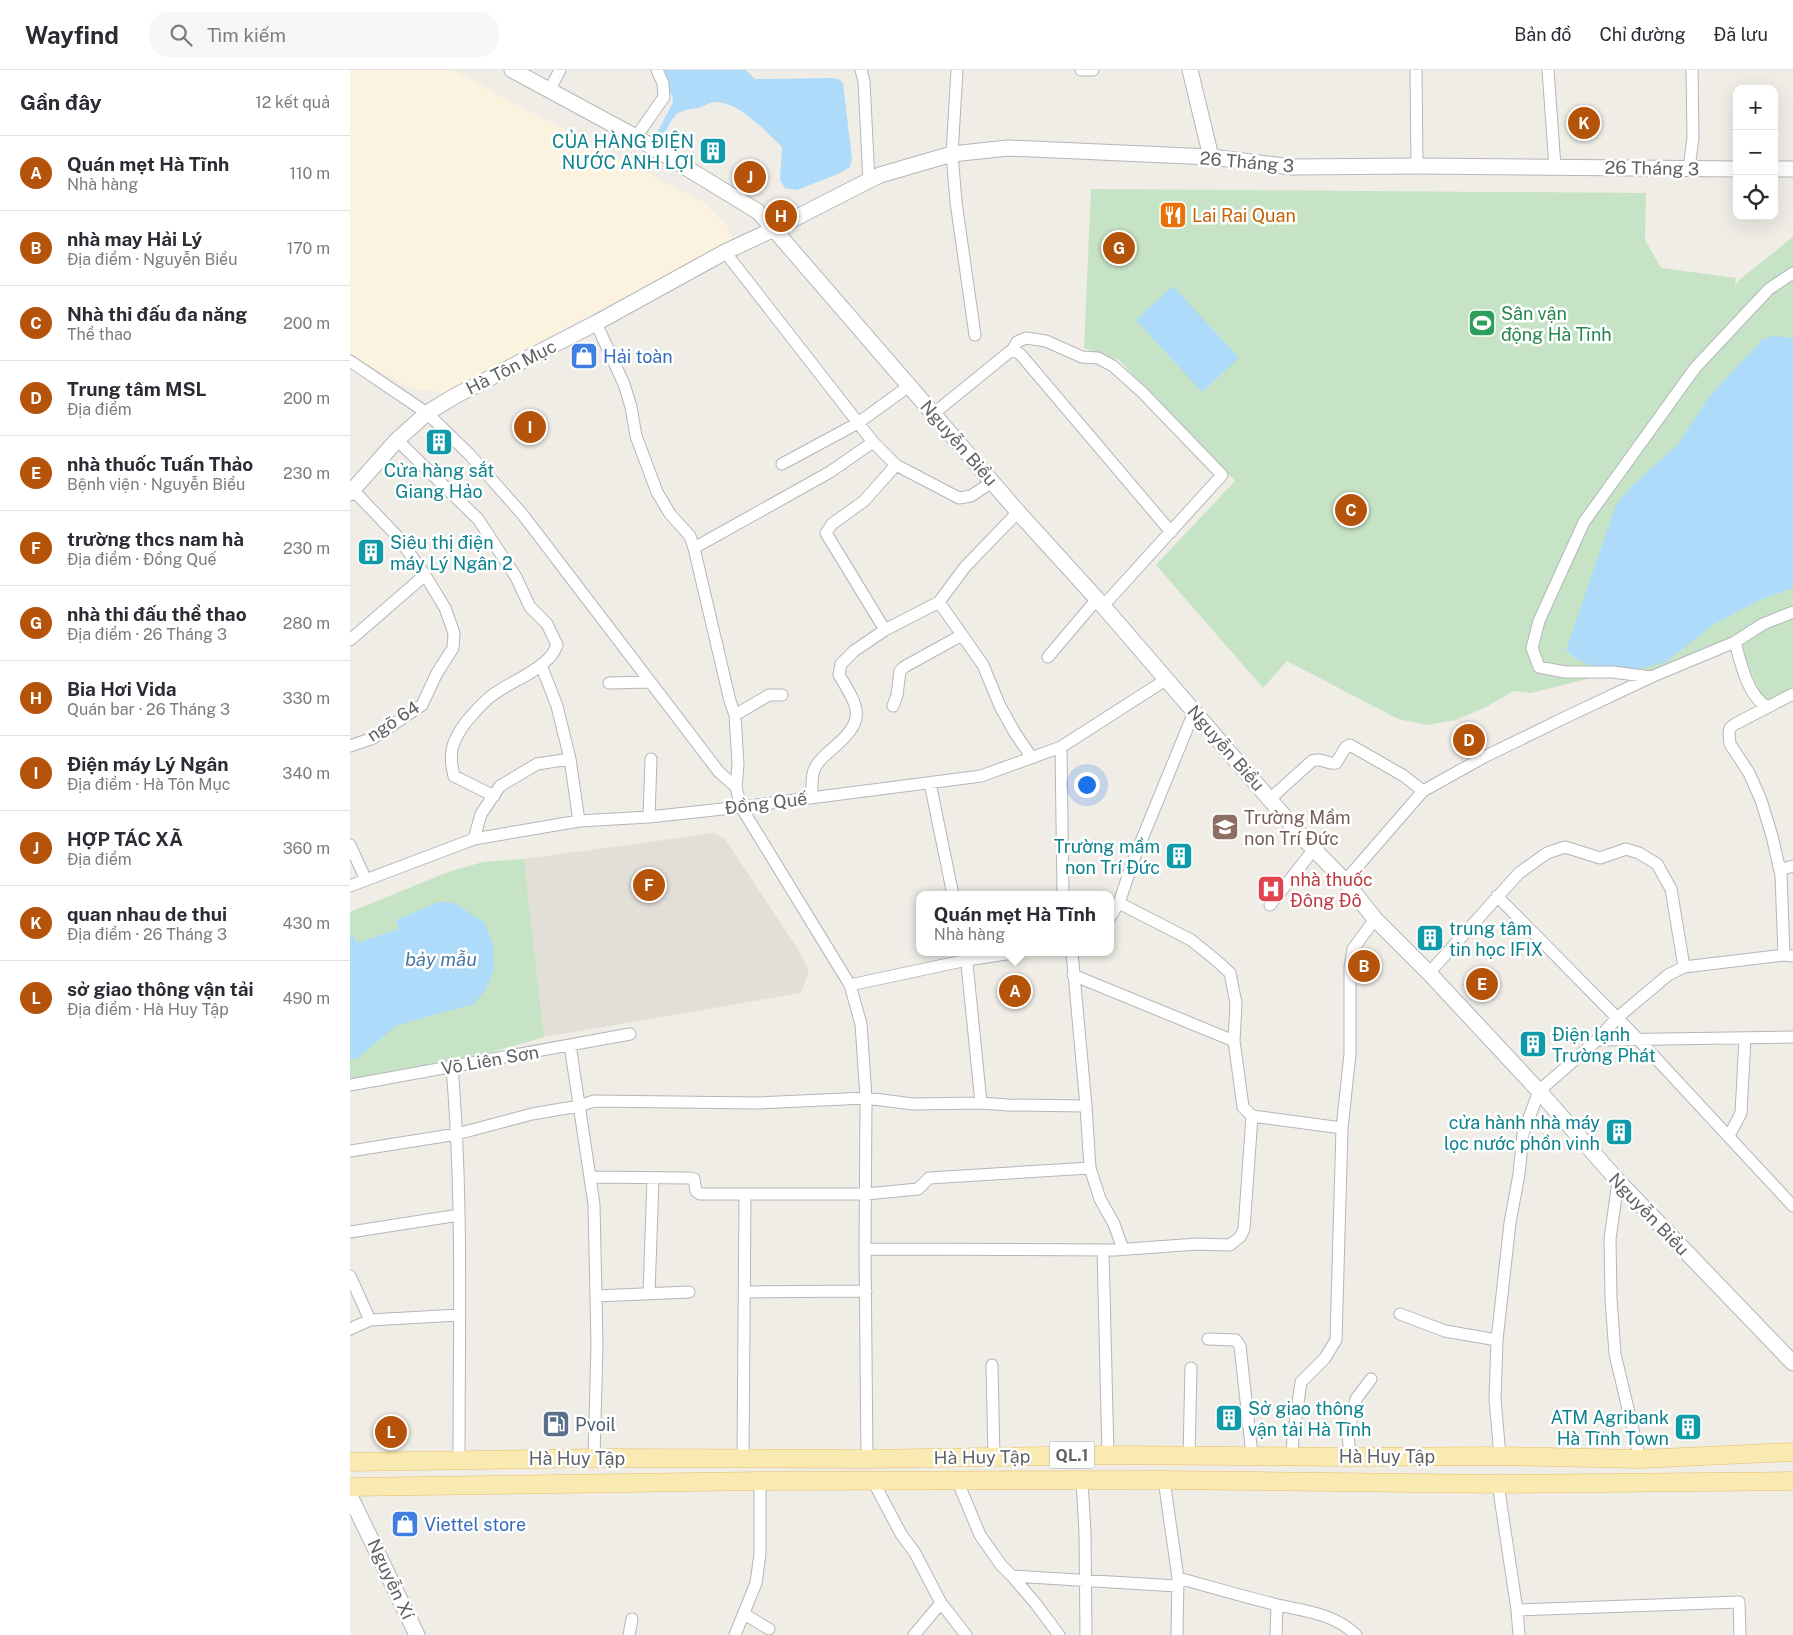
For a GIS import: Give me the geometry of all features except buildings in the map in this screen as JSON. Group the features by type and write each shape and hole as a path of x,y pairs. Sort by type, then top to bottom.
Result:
{"main road":[{"name":"Hà Huy Tập","path":"350,1462 594,1458 867,1459 1108,1455 1640,1458 1793,1452"},
{"path":"867,1459 873,1481"},
{"name":"Hà Huy Tập","path":"350,1487 957,1480 1164,1480 1498,1484 1793,1481"}],"street":[{"name":"Nguyễn Biểu","path":"512,70 636,137 757,211 1018,512 1167,679 1314,849 1345,881 1375,919 1539,1091 1618,1181 1793,1363"},
{"path":"550,89 560,70"},
{"path":"636,137 664,97 663,83 657,70"},
{"path":"861,70 864,81 869,181"},
{"path":"957,70 952,154 956,202 975,335"},
{"path":"1081,70 1093,70"},
{"path":"1190,70 1212,157"},
{"path":"1416,70 1417,166"},
{"path":"1548,70 1556,167"},
{"path":"1689,168 1693,138 1692,70"},
{"name":"26 Tháng 3","path":"774,229 880,175 952,154 1008,148 1212,157 1292,167 1417,166 1733,169"},
{"path":"1778,169 1793,169"},
{"name":"Hà Tôn Mục","path":"352,492 398,440 427,412 596,324 725,252 774,229"},
{"path":"725,252 873,442 896,465 959,498 971,496 992,482"},
{"path":"1651,677 1613,672 1565,672 1539,667 1532,648 1539,622 1584,522 1598,501 1626,466 1695,368 1769,289 1793,273"},
{"path":"596,324 624,384 631,407 636,436 657,492 670,514 690,536 694,548 730,701 736,715 738,764 736,787 741,807 850,985 861,1024 866,1098 867,1459"},
{"path":"934,414 1013,349 1017,342 1026,338 1046,341 1082,357 1098,358 1113,366 1142,392 1222,475 1171,532 1048,657"},
{"path":"1013,349 1021,355 1171,532"},
{"path":"350,361 427,412 470,455 523,515 719,772 736,787"},
{"path":"782,464 858,423 909,386"},
{"path":"398,440 478,519 516,578 530,607 547,624 557,645 551,657 491,696 476,710 457,734 452,744 451,763 454,776 494,796"},
{"path":"694,548 830,472 873,442"},
{"path":"885,630 826,533 832,524 864,501 896,465"},
{"name":"ngõ 64","path":"350,746 373,738 422,705 453,648 454,634 448,617 424,575 397,536 352,492"},
{"path":"812,797 813,771 819,762 852,729 857,720 857,711 850,693 839,675 840,664 854,651 885,630 939,602 964,567 1018,512"},
{"path":"350,640 424,575"},
{"path":"939,602 982,665 1000,706 1032,758"},
{"path":"1345,881 1423,791 1484,757 1651,677 1735,642 1763,624 1793,612"},
{"path":"893,706 897,695 900,671 962,635"},
{"path":"1735,642 1742,668 1756,698 1761,704 1768,707"},
{"path":"541,665 557,706 570,759 579,821"},
{"name":"Đồng Quế","path":"350,886 474,839 579,821 649,817 741,807 981,776 1060,746 1167,679"},
{"path":"609,683 649,682"},
{"path":"1500,1456 1495,1399 1497,1340 1510,1224 1519,1174 1523,1134 1539,1091 1597,1040 1617,1018 1668,975 1684,966 1789,955 1780,870 1762,800 1749,773 1730,744 1728,733 1735,724 1793,694"},
{"path":"736,715 769,695 782,695"},
{"path":"1114,911 1119,903 1133,861 1194,712"},
{"path":"1270,799 1312,761 1319,759 1333,764 1336,763 1346,747 1350,745 1404,776 1423,791"},
{"path":"1060,746 1063,891"},
{"path":"474,839 482,814 500,786 537,764 570,759"},
{"path":"649,817 651,759"},
{"path":"930,783 952,891"},
{"path":"350,846 366,880"},
{"path":"1429,974 1519,873 1547,852 1564,847 1600,858 1626,849 1639,853 1656,864 1671,890 1684,966"},
{"path":"1270,905 1314,849"},
{"path":"1780,870 1793,866"},
{"path":"1497,896 1638,1039 1793,1206"},
{"path":"1119,903 1191,940 1230,973 1236,1003 1234,1041 1243,1107 1252,1116 1342,1128"},
{"path":"1292,1456 1292,1438 1301,1382 1325,1358 1336,1340 1342,1128 1350,1054 1350,967 1353,948 1375,919"},
{"path":"850,985 966,956 981,1103"},
{"path":"1072,956 1090,1168 1100,1199 1114,1224 1123,1249"},
{"path":"1073,975 1234,1041"},
{"name":"Võ Liên Sơn","path":"350,1085 630,1034"},
{"path":"1597,1040 1793,1037"},
{"path":"1729,1136 1742,1113 1745,1038"},
{"path":"570,1045 594,1204 597,1345 594,1458"},
{"path":"452,1067 458,1134 459,1460"},
{"path":"350,1151 458,1134 532,1114 579,1106 594,1101 756,1103 866,1098 913,1104 981,1103 1086,1106"},
{"path":"865,1249 1103,1250 1197,1244 1230,1245 1240,1238 1244,1229 1252,1116"},
{"path":"590,1177 689,1178 694,1179 696,1192 700,1194 866,1194 918,1189 929,1178 1090,1168"},
{"path":"649,1294 652,1179"},
{"path":"1618,1181 1610,1239 1612,1317 1615,1354 1640,1458"},
{"path":"743,1458 745,1195"},
{"path":"350,1232 459,1215"},
{"path":"1103,1250 1108,1455"},
{"path":"350,1276 370,1320"},
{"path":"745,1292 866,1291"},
{"path":"596,1296 689,1292"},
{"path":"1400,1314 1445,1331 1497,1340"},
{"path":"350,1329 370,1320 459,1315"},
{"path":"1208,1339 1236,1340 1240,1346 1252,1455"},
{"path":"992,1366 994,1457"},
{"path":"1189,1455 1191,1368"},
{"path":"1350,1457 1348,1434 1356,1399 1372,1378"},
{"path":"957,1480 980,1535 1055,1634"},
{"path":"1164,1480 1177,1582 1177,1635"},
{"path":"735,1635 756,1583 760,1554 760,1481"},
{"path":"873,1481 900,1534 915,1553 941,1603 966,1635"},
{"path":"1082,1481 1086,1635"},
{"path":"1498,1484 1519,1635"},
{"name":"Nguyễn Xí","path":"350,1496 417,1635"},
{"path":"1012,1576 1086,1581 1177,1582 1319,1613 1356,1635"},
{"path":"1517,1610 1739,1602 1740,1635"},
{"path":"914,1635 941,1603"},
{"path":"1276,1635 1277,1604"},
{"path":"744,1614 769,1629"},
{"path":"629,1635 632,1619"}],"shaded area":[{"path":"350,70 452,70 705,203 727,225 733,240 458,385 453,394 410,388 350,355"},
{"path":"715,833 725,839 797,948 809,970 801,993 544,1037 524,859"},
{"name":"nhà thuốc Đông Đô","path":"1279,868 1287,876 1266,904 1260,895"},
{"path":"1486,971 1494,979 1480,995 1470,989"}],"green space":[{"path":"1091,189 1646,193 1645,240 1661,268 1736,278 1735,286 1738,281 1793,237 1793,691 1766,707 1735,635 1659,674 1603,675 1531,693 1514,691 1486,707 1456,720 1427,725 1398,719 1287,661 1263,688 1156,565 1235,481 1119,360 1084,348"},
{"path":"524,859 544,1037 430,1070 350,1087 350,912 448,872 483,862"}],"water":[{"path":"660,70 746,70 755,79 833,78 840,80 843,83 852,159 850,167 838,174 797,190 785,188 780,180 782,148 758,124 742,112 725,103 711,103 678,113 671,121 660,142 654,139 673,102 672,95 664,84"},
{"path":"1173,286 1239,358 1202,392 1136,320"},
{"path":"1773,336 1793,338 1793,588 1758,601 1714,624 1666,662 1631,671 1594,667 1575,658 1566,650 1616,505 1629,489 1678,444 1707,400 1720,385 1762,340"},
{"name":"bảy mẫu","path":"438,902 454,903 484,922 493,943 494,969 486,989 474,1004 397,1025 358,1058 350,1060 350,937 354,936 356,943 399,929 396,920"}],"place":[{"name":"quan nhau de thui","path":"1584,123"},
{"name":"CỦA HÀNG ĐIỆN NƯỚC ANH LỢI","path":"713,151"},
{"name":"HỢP TÁC XÃ","path":"750,177"},
{"name":"Lai Rai Quan","path":"1173,215"},
{"name":"Bia Hơi Vida","path":"781,216"},
{"name":"nhà thi đấu thể thao","path":"1119,248"},
{"name":"Sân vận động Hà Tĩnh","path":"1482,323"},
{"name":"Hải toàn","path":"584,356"},
{"name":"Điện máy Lý Ngân","path":"530,427"},
{"name":"Cửa hàng sắt Giang Hảo","path":"439,442"},
{"name":"Nhà thi đấu đa năng","path":"1351,510"},
{"name":"Siêu thị điện máy Lý Ngân 2","path":"371,552"},
{"name":"Trung tâm MSL","path":"1469,740"},
{"name":"Trường Mầm non Trí Đức","path":"1225,827"},
{"name":"Trường mầm non Trí Đức","path":"1179,856"},
{"name":"trường thcs nam hà","path":"649,885"},
{"name":"nhà thuốc Đông Đô","path":"1271,889"},
{"name":"trung tâm tin học IFIX","path":"1430,938"},
{"name":"nhà may Hải Lý","path":"1364,966"},
{"name":"nhà thuốc Tuấn Thảo","path":"1482,984"},
{"name":"Quán mẹt Hà Tĩnh","path":"1015,991"},
{"name":"Điện lạnh Trường Phát","path":"1533,1044"},
{"name":"cửa hành nhà máy lọc nước phồn vinh","path":"1619,1132"},
{"name":"Sở giao thông vận tải Hà Tĩnh","path":"1229,1418"},
{"name":"Pvoil","path":"556,1424"},
{"name":"ATM Agribank Hà Tĩnh Town","path":"1688,1427"},
{"name":"sở giao thông vận tải","path":"391,1432"},
{"name":"Viettel store","path":"405,1524"}]}
